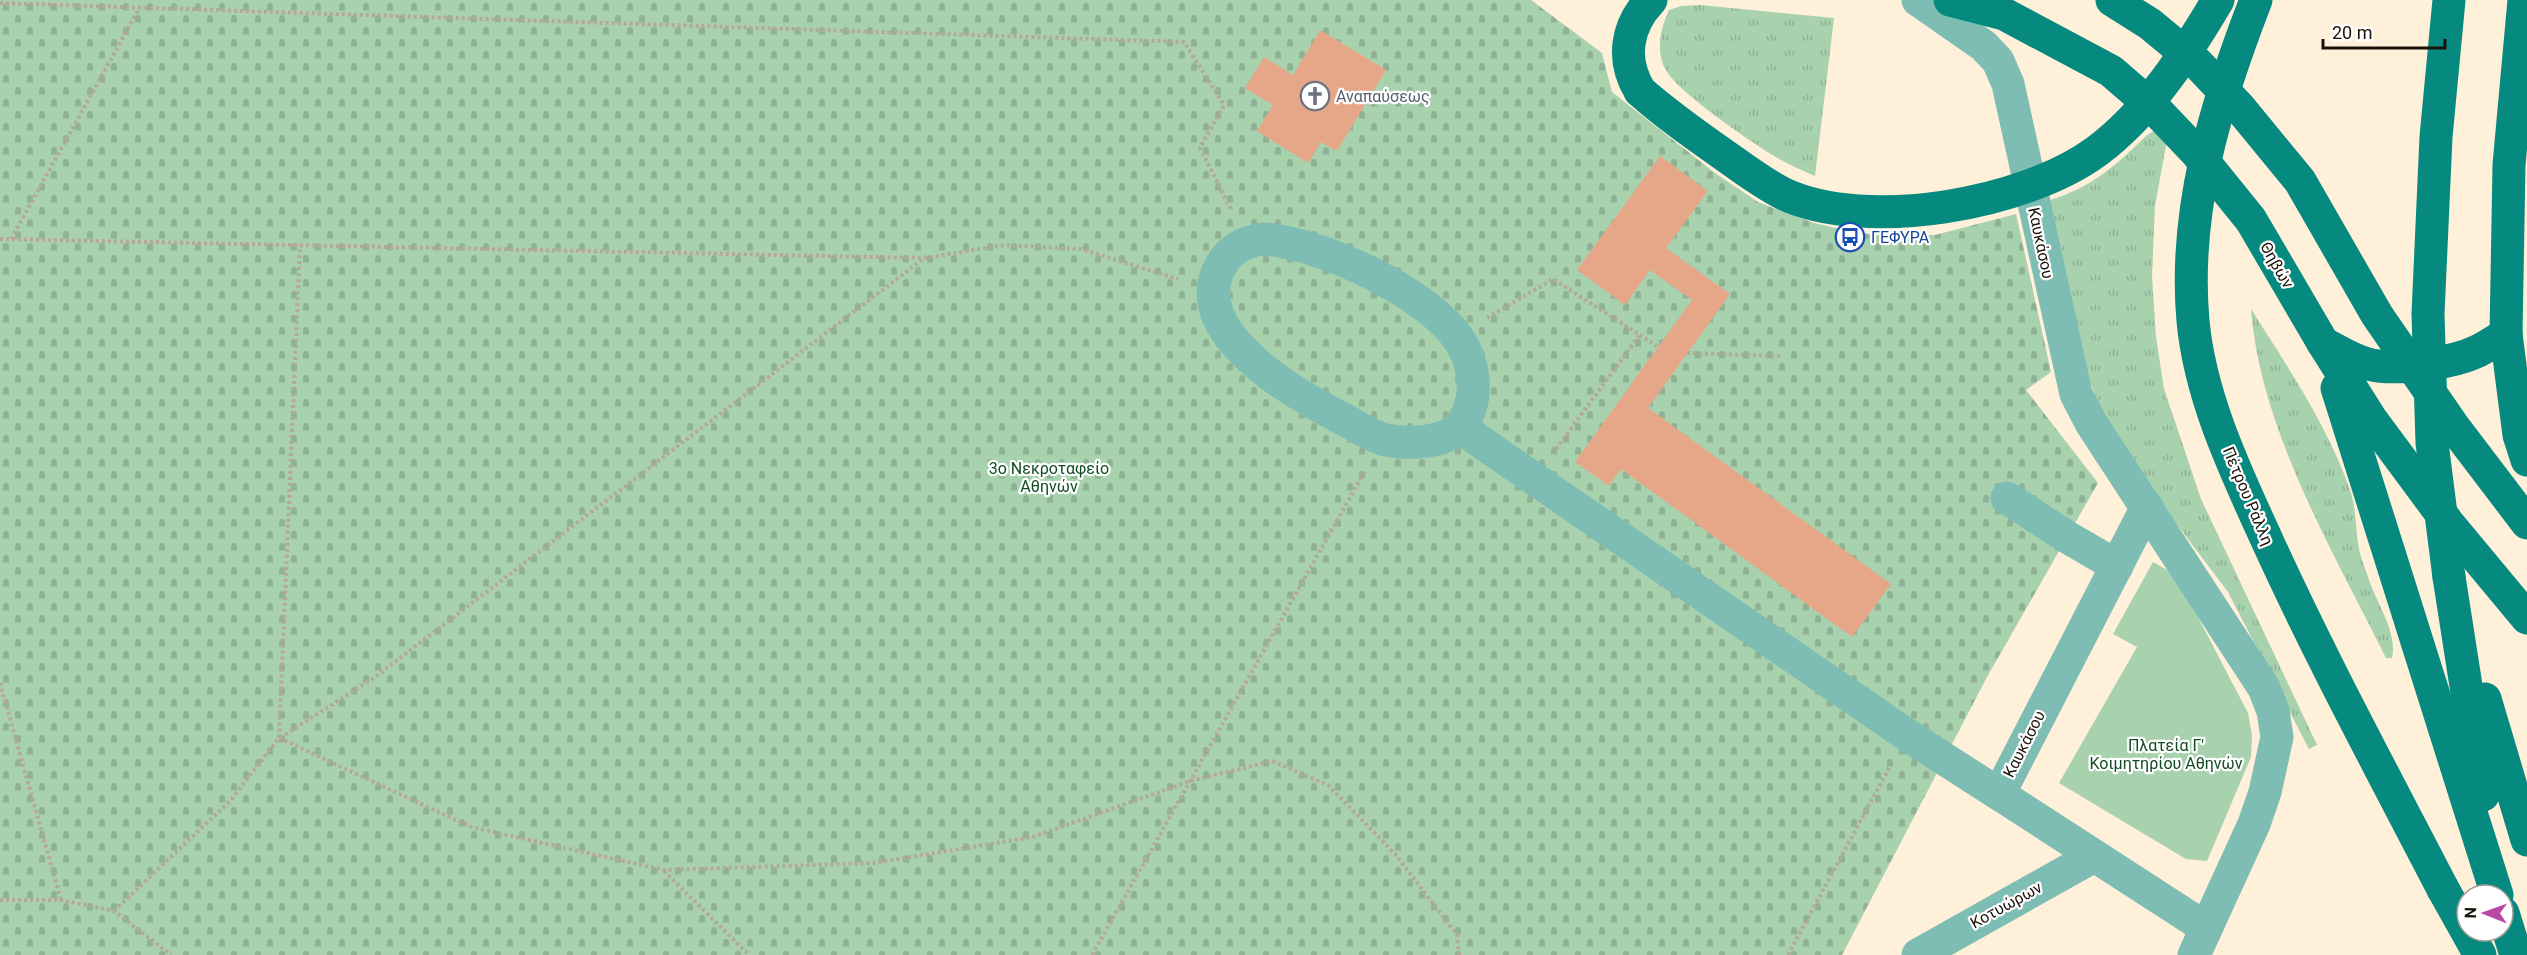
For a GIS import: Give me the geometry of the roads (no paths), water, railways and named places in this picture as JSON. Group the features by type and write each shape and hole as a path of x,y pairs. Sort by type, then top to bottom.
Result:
{"main road":[{"path":"1651,0 1634,23 1628,43 1629,64 1640,91 1702,139 1784,194 1819,206 1902,211 1934,209 1995,196 2044,180 2077,164 2097,151 2141,109 2166,79 2218,0"},
{"name":"Θηβών","path":"1950,0 2004,14 2111,71 2155,109 2196,152 2251,220 2323,343 2371,419 2434,504 2527,618"},
{"path":"2112,0 2151,24 2197,63 2255,126 2300,181 2378,315 2411,365 2488,473 2527,523"},
{"name":"Πέτρου Ράλλη","path":"2256,0 2218,109 2199,187 2193,227 2192,264 2193,321 2198,352 2217,422 2256,516 2293,597 2455,915"},
{"path":"2449,0 2436,137 2428,325 2432,443 2449,577 2496,883"},
{"path":"2524,0 2509,165 2506,334 2519,435 2527,460"},
{"path":"2323,343 2353,358 2377,366 2411,365 2445,361 2477,351 2506,334"},
{"path":"2323,343 2494,883"},
{"path":"2449,577 2527,840"},
{"name":"Πέτρου Ράλλη","path":"2469,943 2480,955"}],"street":[{"name":"Καυκάσου","path":"1918,0 1984,46 1993,55 2004,74 2076,394 2091,423 2147,507 2264,688 2273,711 2277,737 2265,792 2254,824 2200,942 2094,856 1999,794 2147,507"},
{"path":"1263,239 1292,243 1341,260 1381,278 1425,306 1456,336 1471,364 1473,383 1468,413 1459,428 1435,439 1414,441 1383,439 1309,401 1255,360 1225,329 1219,317 1213,290 1221,264 1228,254 1247,241 1263,239"},
{"path":"1459,428 1907,735 1999,794"},
{"path":"2007,498 2117,566"},
{"name":"Κοτυώρων","path":"1918,955 2094,856"}],"place":[{"name":"Αναπαύσεως","path":"1315,96"},
{"name":"ΓΕΦΥΡΑ","path":"1850,237"}],"park label":[{"name":"3ο Νεκροταφείο Αθηνών","path":"1049,477"},
{"name":"Πλατεία Γ' Κοιμητηρίου Αθηνών","path":"2166,754"}]}
